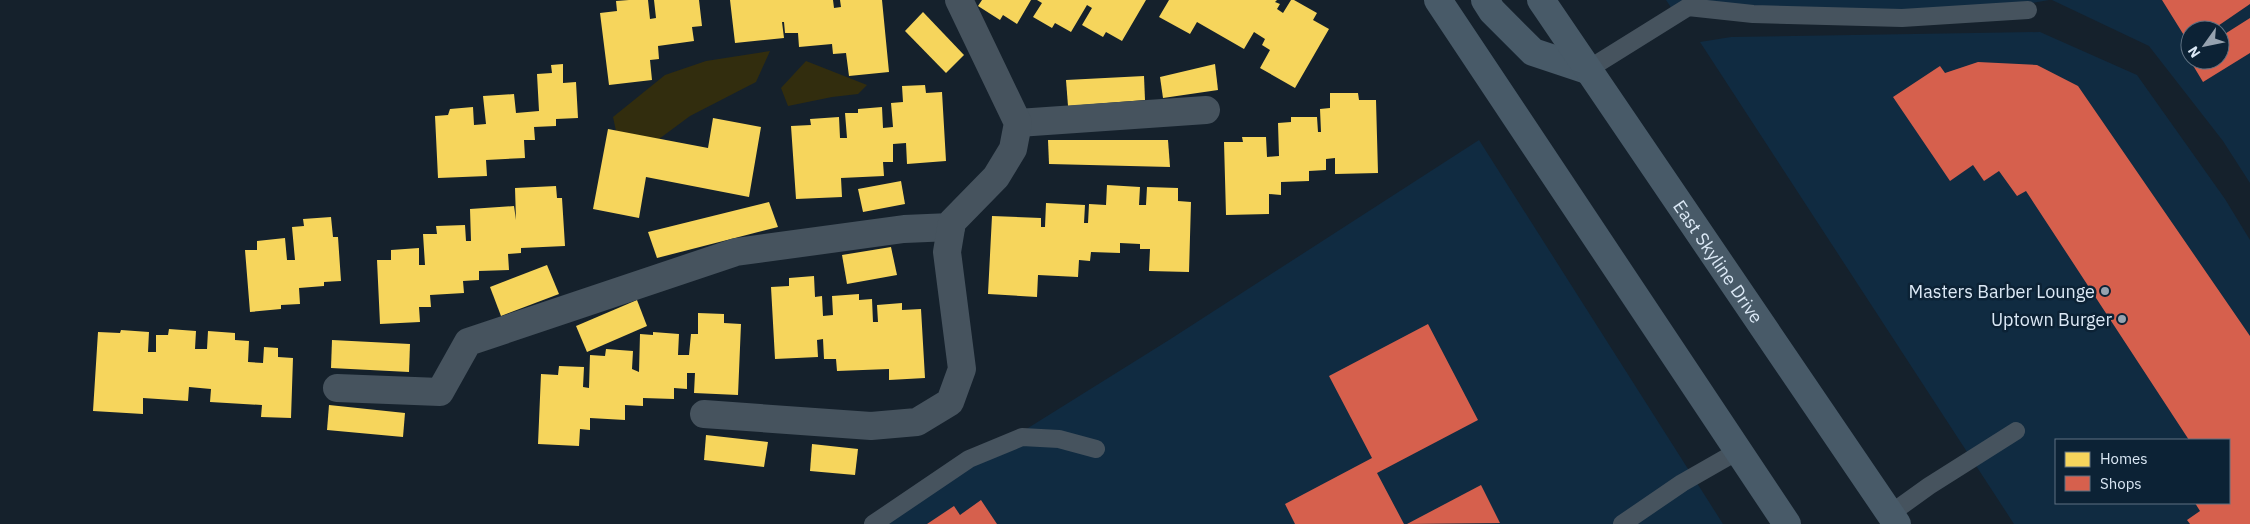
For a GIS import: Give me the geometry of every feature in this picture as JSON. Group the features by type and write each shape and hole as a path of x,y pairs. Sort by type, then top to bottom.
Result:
{"main road":[{"path":"1438,0 1786,524"},
{"path":"1485,0 1492,11 1533,52 1588,70"},
{"name":"East Skyline Drive","path":"1541,0 1893,519"}],"street":[{"path":"704,414 871,426 917,422 950,402 962,369 947,252 952,222 996,176 1013,149 1018,123 959,0"},
{"path":"1018,123 1206,110"},
{"path":"337,388 440,392 468,342 736,252 904,229 951,227"}],"lane":[{"path":"1588,70 1688,7 1754,14 1902,18 2028,10"},
{"path":"1893,519 1929,486 2016,431"},
{"path":"873,524 969,459 1022,437 1058,439 1096,449"},
{"path":"1622,524 1682,483 1738,451"}],"shaded area":[{"path":"1666,0 2049,0 1943,19 1672,9"},
{"path":"2052,0 2250,0 2250,183 2223,141 2149,46"},
{"path":"2040,32 2137,75 2225,199 2250,240 2250,524 2014,524 1700,42 1731,37"},
{"path":"770,51 756,82 690,116 659,139 616,131 613,117 665,75 706,61"},
{"path":"806,61 867,85 858,94 788,106 781,88"},
{"path":"1479,140 1723,524 874,524 1169,340"}],"building: Homes":[{"path":"648,0 650,19 656,18 654,0 699,0 702,26 692,27 694,41 658,46 659,59 650,60 652,80 609,85 600,13 617,11 616,1"},
{"path":"730,0 833,0 834,8 841,7 840,0 882,0 889,72 849,76 846,53 833,54 832,44 799,47 798,33 785,33 784,22 782,22 784,38 735,43"},
{"path":"982,0 1031,0 1017,24 1003,15 1000,20 978,6"},
{"path":"1037,0 1146,0 1122,41 1106,32 1103,37 1082,25 1092,8 1087,5 1071,32 1055,23 1052,28 1033,17 1042,3"},
{"path":"1169,0 1277,0 1275,2 1280,4 1277,9 1283,13 1291,0 1294,0 1317,13 1313,20 1329,29 1295,88 1260,68 1270,50 1262,45 1265,39 1254,32 1244,49 1197,22 1190,34 1159,17"},
{"path":"923,12 964,55 946,73 905,31"},
{"path":"563,64 563,83 576,82 578,118 556,119 556,126 534,127 535,140 524,140 525,158 486,160 487,176 438,178 435,116 448,115 450,109 473,107 474,125 486,124 483,96 514,94 516,113 539,111 537,74 552,73 551,65"},
{"path":"1215,64 1218,90 1163,98 1160,77"},
{"path":"1144,76 1145,100 1068,106 1066,80"},
{"path":"925,85 926,93 942,92 946,161 907,164 906,143 893,144 893,162 883,162 884,176 841,178 842,197 796,199 791,126 811,125 810,119 839,117 840,138 847,138 845,113 858,113 858,109 882,107 883,128 893,127 891,103 903,102 902,86"},
{"path":"1330,93 1358,93 1359,100 1376,100 1378,173 1335,174 1335,158 1326,159 1326,170 1309,171 1309,181 1281,182 1281,195 1269,194 1269,214 1226,215 1224,142 1243,142 1242,137 1266,137 1267,157 1279,156 1278,123 1291,122 1291,117 1317,117 1318,132 1321,132 1320,109 1330,108"},
{"path":"713,118 761,127 749,197 646,177 639,218 593,209 608,129 708,148"},
{"path":"1048,140 1168,140 1170,167 1049,164"},
{"path":"901,181 905,204 863,212 858,189"},
{"path":"1107,185 1140,187 1139,205 1146,205 1147,187 1178,188 1178,201 1191,202 1189,272 1149,271 1150,249 1140,249 1140,244 1120,243 1120,253 1091,252 1090,261 1079,260 1078,277 1038,275 1037,297 988,294 992,216 1041,218 1041,227 1045,227 1046,203 1085,205 1084,223 1088,223 1089,204 1106,205"},
{"path":"556,186 557,198 562,198 565,246 521,248 521,253 508,254 509,270 479,271 479,280 463,281 464,293 430,295 431,307 419,307 420,322 380,324 377,260 391,260 391,250 419,248 419,265 425,265 423,234 437,234 436,226 465,225 466,241 471,241 470,209 514,206 516,220 515,188"},
{"path":"769,202 778,227 657,258 648,232"},
{"path":"331,217 333,237 338,237 341,281 324,282 324,286 299,288 300,304 281,305 281,309 250,312 245,250 257,250 257,241 285,238 287,260 295,260 292,227 304,226 303,219"},
{"path":"891,247 897,275 847,284 842,255"},
{"path":"547,265 559,294 501,316 490,287"},
{"path":"814,276 815,297 822,296 823,316 833,315 832,296 859,294 859,300 872,299 873,322 878,322 877,305 902,303 902,310 921,309 925,378 889,380 889,369 837,371 836,359 824,359 823,339 817,340 818,357 775,359 771,287 789,286 789,278"},
{"path":"637,300 647,326 587,352 576,326"},
{"path":"698,313 724,314 724,323 741,324 738,395 694,393 695,373 687,373 687,389 674,388 674,399 643,398 643,406 625,405 625,420 590,418 590,430 580,429 579,446 538,444 541,374 558,375 559,366 584,367 583,387 589,388 590,355 605,356 606,349 633,351 632,369 639,372 640,334 653,335 653,332 679,334 678,355 689,355 691,334 698,334"},
{"path":"169,329 196,331 195,349 207,349 208,331 235,333 235,340 249,341 248,362 263,363 264,347 278,348 278,357 293,358 291,418 261,417 262,405 210,402 211,389 189,387 188,401 143,398 143,414 93,411 98,332 120,333 121,330 149,332 148,352 156,352 156,335 168,335"},
{"path":"332,340 410,344 409,372 331,368"},
{"path":"329,405 405,413 403,437 327,430"},
{"path":"706,435 768,442 764,467 704,460"},
{"path":"812,444 858,449 855,475 810,471"}],"building: Shops":[{"path":"2162,0 2250,0 2250,4 2227,20 2180,20 2180,29"},
{"path":"2250,18 2250,53 2230,65 2230,31"},
{"path":"1978,62 2037,65 2078,86 2250,336 2250,524 2190,524 2187,520 2200,511 2196,504 2230,504 2230,439 2188,439 2026,191 2017,196 1999,171 1984,181 1973,165 1950,181 1893,97 1940,66 1945,73"},
{"path":"2196,70 2222,70 2203,82"},
{"path":"1428,324 1478,420 1377,473 1404,524 1295,524 1285,504 1372,458 1329,376"},
{"path":"1481,485 1500,523 1407,524"},
{"path":"981,500 997,524 927,524 954,506 960,515"}],"place":[{"name":"Masters Barber Lounge","path":"2105,291"},
{"name":"Uptown Burger","path":"2122,319"}]}
